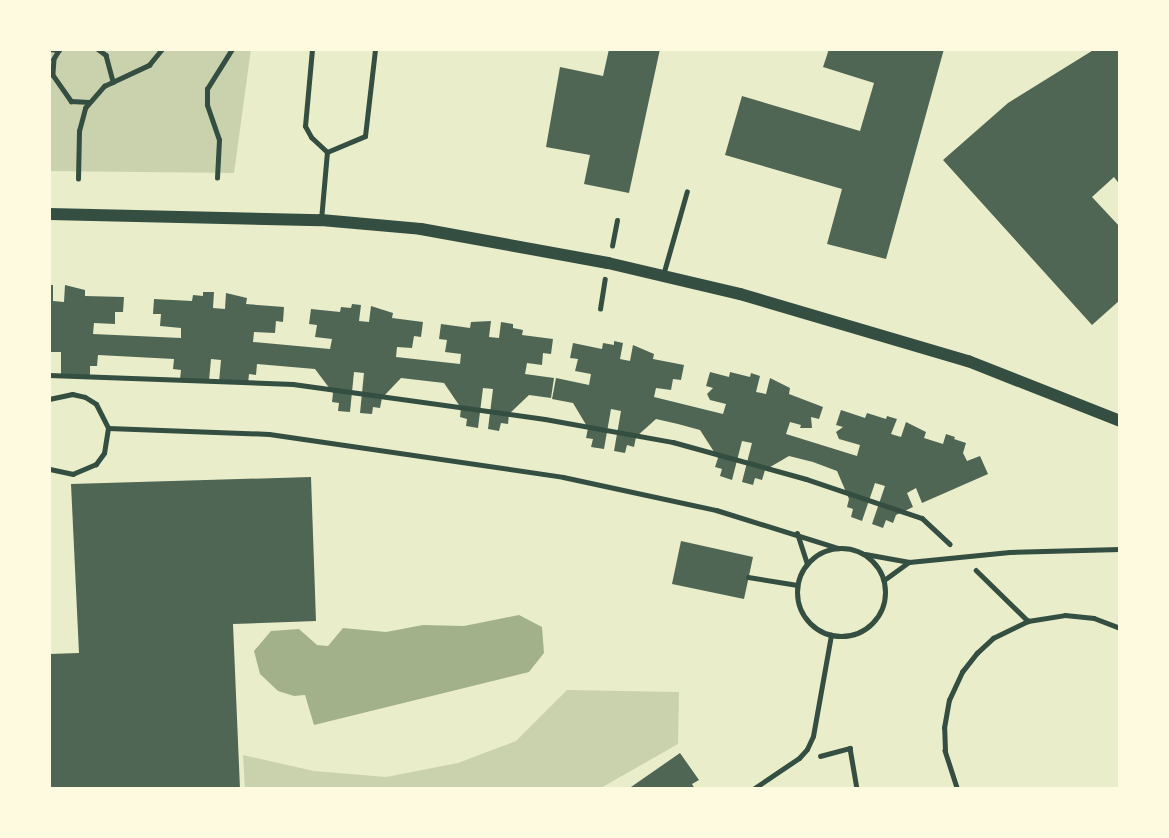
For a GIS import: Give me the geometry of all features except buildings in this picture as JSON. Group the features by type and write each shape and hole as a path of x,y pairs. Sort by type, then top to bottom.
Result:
{"street":[{"path":"49,214 321,220 421,229 663,275 740,294 968,361 1120,421"}],"lane":[{"path":"312,49 305,126 311,137 327,152"},
{"path":"327,152 365,136 375,49"},
{"path":"321,220 327,152"},
{"path":"663,275 687,191"},
{"path":"49,399 72,394 85,397 96,404 108,428 104,453 96,464 73,474 49,470"},
{"path":"108,428 268,434 563,477 716,510 797,533 838,548 909,562 1010,552 1120,549"},
{"path":"797,533 807,563"},
{"path":"838,548 816,555 807,563 797,585 797,598 808,622 831,635 846,636 861,632 873,623 882,610 886,595 884,580 873,561 864,554"},
{"path":"884,580 909,562"},
{"path":"748,577 797,585"},
{"path":"753,789 799,758 813,736 831,635"}],"path":[{"path":"49,49 60,49"},
{"path":"60,49 54,59 53,75 71,101 89,102"},
{"path":"99,49 106,55 113,82"},
{"path":"78,179 79,131 89,102 104,86 149,65 162,49"},
{"path":"217,178 219,140 207,105 207,89 232,49"},
{"path":"49,375 293,384 495,411 673,442 806,479 922,518 958,552"},
{"path":"967,561 1028,621"},
{"path":"957,789 949,771 944,728 949,700 962,672 993,639 1028,621 1065,615 1094,618 1120,628"},
{"path":"790,764 850,748 857,789"}],"shaded area":[{"path":"49,49 251,49 234,173 49,171"},
{"path":"519,615 542,627 544,653 529,672 314,725 305,695 294,696 278,691 260,674 254,651 271,631 299,629 317,645 328,646 343,628 386,632 423,625 464,626"},
{"path":"567,690 679,692 678,744 599,789 245,789 243,755 314,771 386,777 458,763 516,741"}]}
